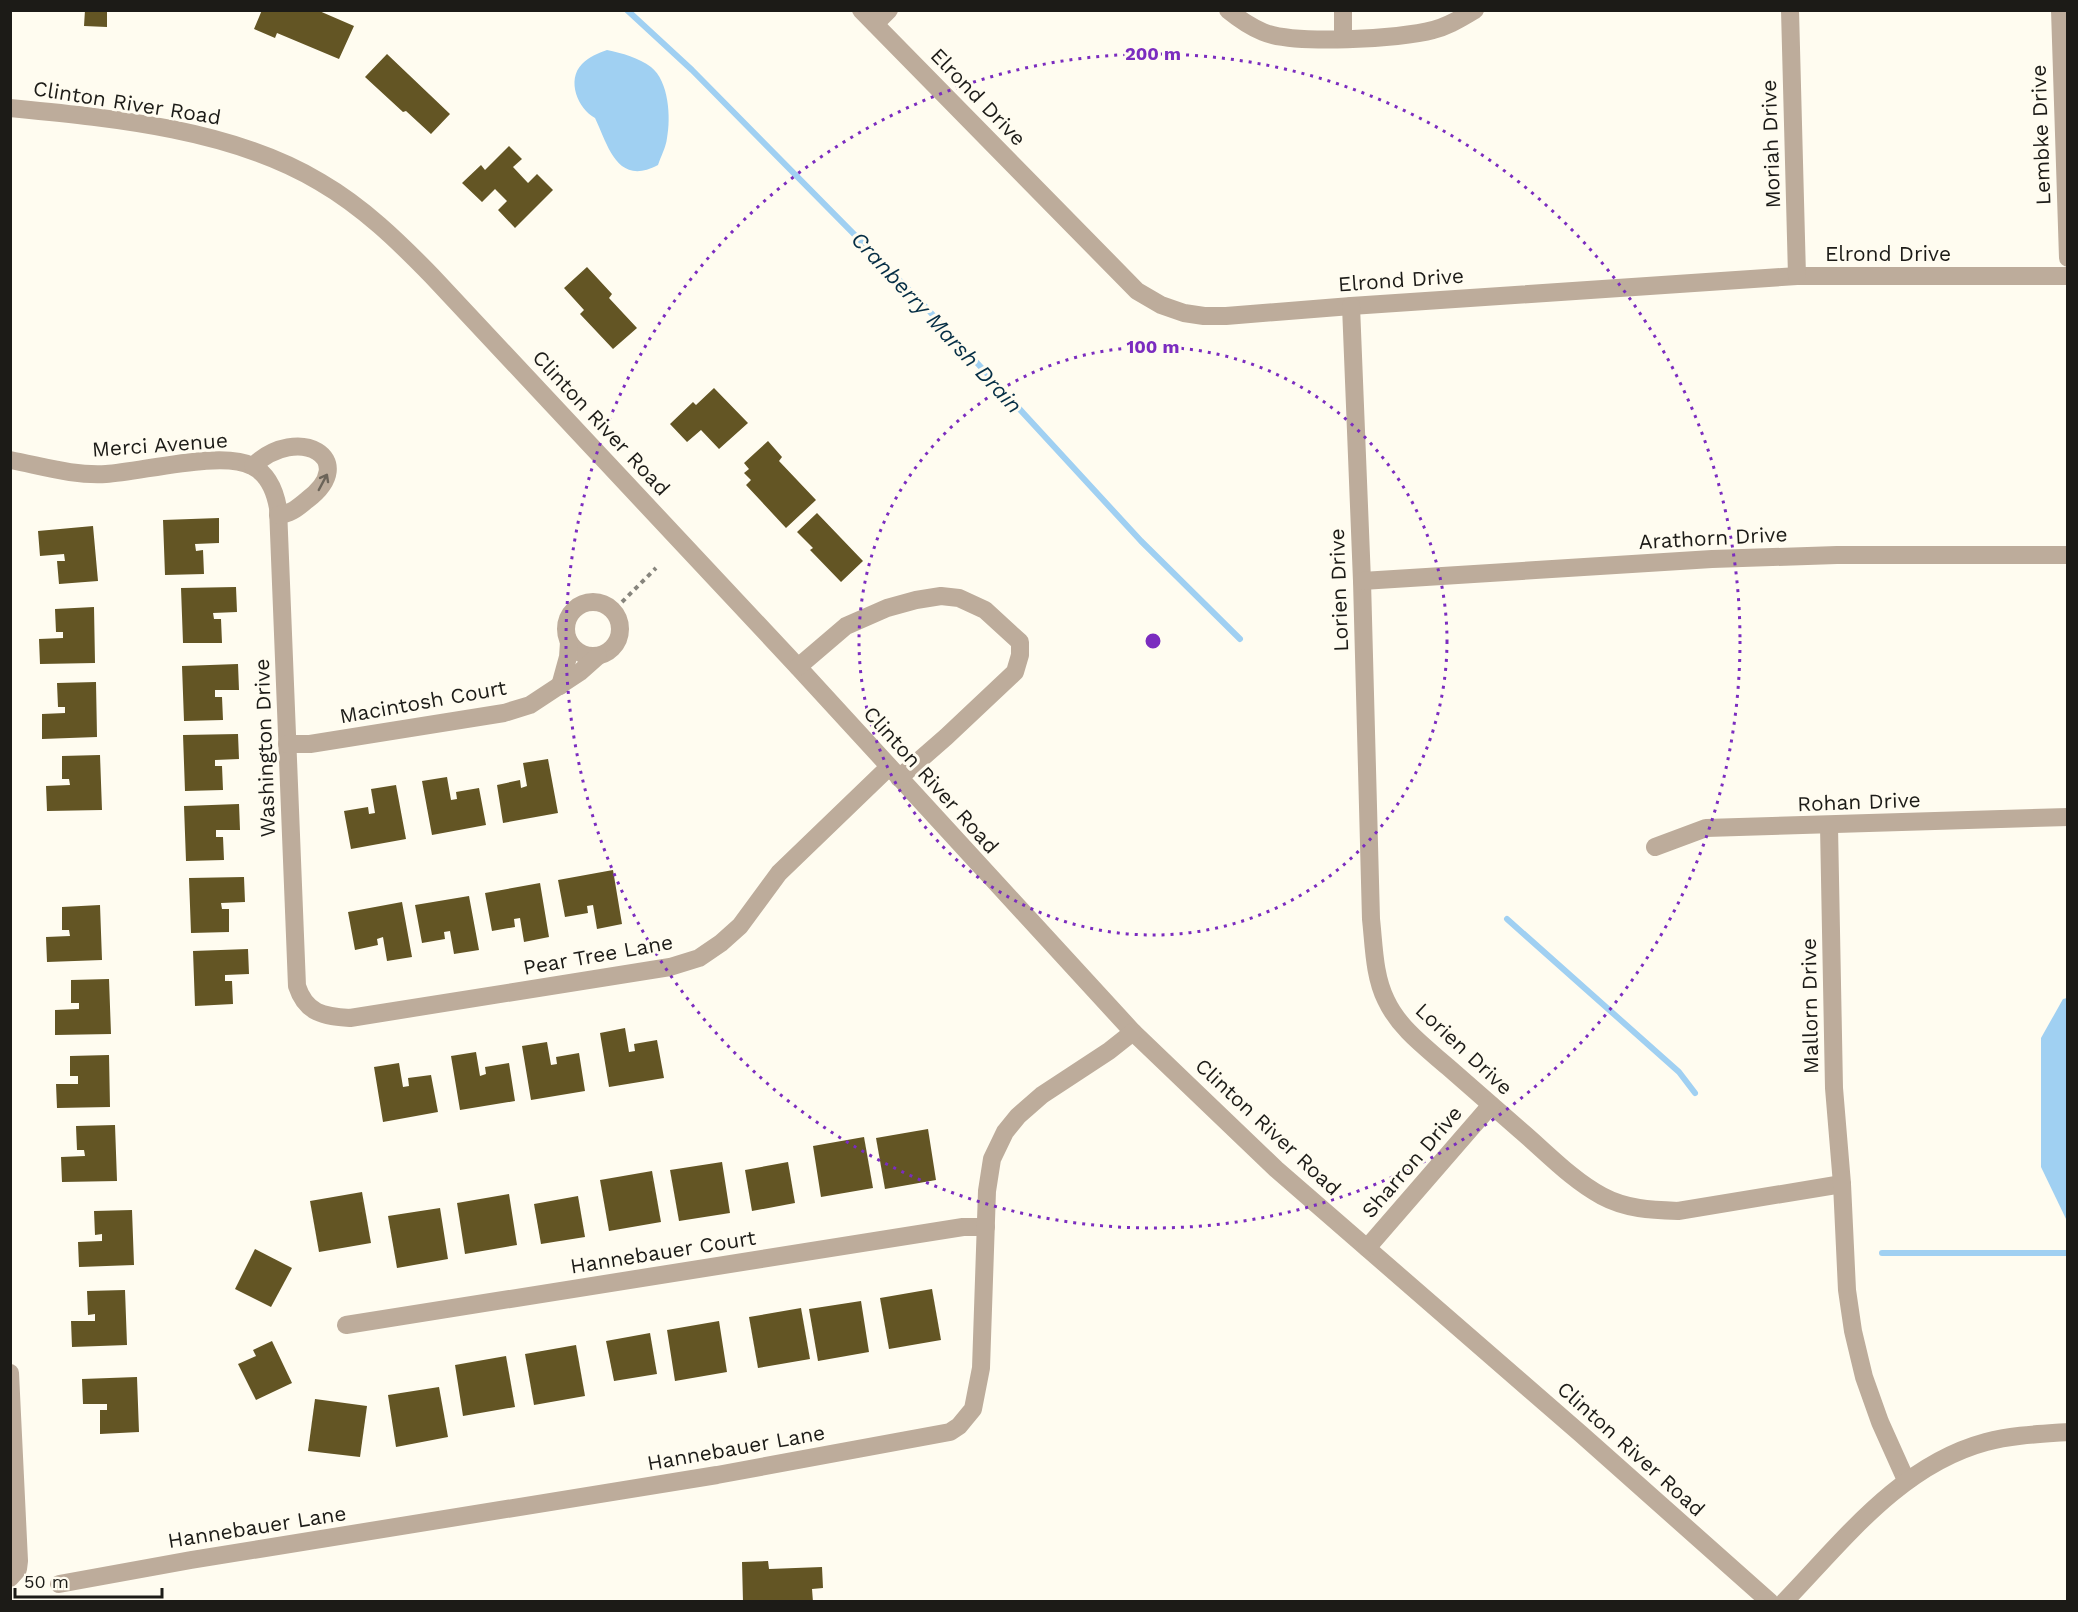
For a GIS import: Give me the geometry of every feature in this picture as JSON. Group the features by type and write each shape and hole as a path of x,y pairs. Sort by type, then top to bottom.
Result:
{"street":[{"name":"Elrond Drive","path":"861,10 1137,291 1161,305 1184,313 1226,316 1797,276 2067,276"},
{"path":"874,24 889,10"},
{"path":"1228,10 1240,20 1265,33 1286,37 1343,39 1433,30 1451,24 1475,10"},
{"path":"1343,10 1343,39"},
{"name":"Moriah Drive","path":"1790,10 1797,276"},
{"name":"Lembke Drive","path":"2060,10 2067,258"},
{"name":"Clinton River Road","path":"10,108 168,129 220,140 288,164 320,182 389,232 798,667 1133,1032 1218,1115 1770,1602"},
{"name":"Lorien Drive","path":"1351,306 1362,581 1371,919 1377,970 1385,999 1398,1020 1491,1105 1580,1182 1622,1205 1639,1209 1678,1211 1842,1184"},
{"path":"253,466 268,454 300,445 310,447 324,458 328,467 327,477 322,486 289,514 278,515"},
{"name":"Merci Avenue","path":"10,460 79,473 106,474 226,460 239,461 253,466 270,484"},
{"name":"Washington Drive","path":"270,484 276,495 278,515 297,986 309,1008"},
{"name":"Arathorn Drive","path":"1362,581 1712,559 1837,555 2067,555"},
{"name":"Pear Tree Lane","path":"309,1008 333,1017 350,1018 670,967 699,958 721,944 740,926 779,873 894,773 946,737 1016,672 1020,642 985,610 959,598 941,596 887,608 846,626 798,667"},
{"name":"Macintosh Court","path":"287,744 310,744 504,713 530,705 560,686 614,646 621,629 619,619 607,605 588,602 573,609 565,625 568,657 560,686"},
{"path":"568,642 581,654 598,656"},
{"name":"Rohan Drive","path":"1654,847 1706,828 2067,818"},
{"name":"Mallorn Drive","path":"1828,826 1834,1088 1842,1184"},
{"name":"Hannebauer Lane","path":"59,1584 717,1475 950,1432 959,1426 973,1409 979,1380 987,1191 992,1159 1005,1132 1018,1116 1042,1095 1109,1051 1133,1032"},
{"name":"Sharron Drive","path":"1367,1248 1491,1105"},
{"path":"1842,1184 1847,1290 1853,1331 1868,1389 1906,1480"},
{"name":"Hannebauer Court","path":"346,1325 963,1227 986,1227"},
{"path":"10,1372 19,1561 18,1569 11,1577"},
{"path":"1784,1602 1878,1505 1906,1480 1940,1460 1985,1442 2067,1432"}],"path":[{"path":"622,602 656,568"}],"water":[{"path":"607,50 641,61 651,67 662,81 669,120 666,145 658,165 633,171 623,167 610,151 595,118 579,101 575,86 577,71 588,59"},
{"path":"2068,998 2067,1221 2041,1167 2041,1038 2063,999"}],"building":[{"path":"85,10 107,10 107,27 84,26"},
{"path":"262,10 317,10 354,26 339,59 277,33 275,38 254,29"},
{"path":"387,54 450,114 431,134 365,77"},
{"path":"509,146 522,159 513,167 528,183 537,174 553,190 515,228 498,210 507,201 495,189 482,202 462,183 481,165 485,170"},
{"path":"587,267 612,294 609,298 637,328 613,349 580,314 584,310 564,288"},
{"path":"714,388 748,423 719,449 701,430 687,442 670,424 693,402 696,405"},
{"path":"768,441 782,457 779,461 816,500 786,528 746,485 751,480 744,473 749,469 744,463"},
{"path":"817,513 863,561 841,582 810,550 813,548 797,532"},
{"path":"219,518 219,543 195,544 196,551 203,550 204,574 165,575 163,520"},
{"path":"93,526 98,581 59,584 57,561 65,561 64,554 40,556 38,531"},
{"path":"236,587 237,612 213,613 214,619 221,619 222,643 183,643 181,588"},
{"path":"94,607 95,663 40,664 39,639 63,638 63,632 56,632 55,609"},
{"path":"238,664 239,690 215,690 215,697 222,697 223,720 184,721 182,666"},
{"path":"96,682 97,737 42,739 42,714 65,713 65,707 58,707 57,683"},
{"path":"238,734 239,759 215,760 215,766 222,766 223,790 185,791 183,735"},
{"path":"100,755 102,810 47,811 46,786 70,785 69,779 62,779 62,756"},
{"path":"548,759 558,813 503,823 497,785 520,780 521,788 527,786 523,763"},
{"path":"447,777 451,800 457,799 456,792 479,788 486,825 432,835 422,781"},
{"path":"396,785 406,839 351,849 344,811 368,807 369,814 375,813 371,789"},
{"path":"239,804 240,830 216,830 216,837 223,837 224,860 186,861 184,806"},
{"path":"613,870 622,924 597,929 593,905 587,906 588,913 565,917 558,880"},
{"path":"244,877 245,902 221,903 222,909 229,909 229,932 191,933 189,878"},
{"path":"540,883 549,937 524,942 520,918 514,919 515,927 492,931 485,893"},
{"path":"469,896 479,950 454,954 450,931 444,932 445,939 422,943 415,905"},
{"path":"402,902 412,957 387,961 383,937 377,939 378,945 355,950 348,912"},
{"path":"100,905 102,960 47,962 46,937 70,936 69,930 62,930 62,907"},
{"path":"248,949 249,974 225,975 225,981 232,981 233,1004 195,1006 193,951"},
{"path":"109,979 111,1034 55,1035 55,1010 79,1009 79,1003 71,1003 71,980"},
{"path":"625,1028 629,1052 635,1051 634,1044 657,1040 664,1078 609,1087 600,1033"},
{"path":"547,1042 551,1065 557,1064 556,1057 579,1053 585,1091 531,1100 522,1046"},
{"path":"476,1052 480,1076 486,1074 485,1067 509,1063 515,1101 460,1110 451,1056"},
{"path":"109,1055 110,1107 57,1108 56,1084 78,1084 78,1076 70,1076 70,1056"},
{"path":"399,1063 403,1087 409,1086 408,1078 431,1075 438,1112 383,1122 374,1067"},
{"path":"115,1125 117,1181 62,1182 61,1157 85,1156 84,1150 77,1150 76,1126"},
{"path":"928,1129 936,1180 885,1189 876,1138"},
{"path":"864,1137 873,1188 821,1197 813,1146"},
{"path":"722,1162 730,1213 679,1221 670,1170"},
{"path":"788,1162 795,1203 752,1211 745,1170"},
{"path":"652,1171 661,1222 609,1231 600,1180"},
{"path":"362,1192 371,1243 319,1252 310,1201"},
{"path":"509,1194 517,1245 465,1254 457,1203"},
{"path":"578,1196 585,1237 541,1244 534,1204"},
{"path":"440,1208 448,1259 397,1268 388,1216"},
{"path":"132,1210 134,1265 79,1267 78,1242 102,1241 102,1234 95,1235 94,1211"},
{"path":"255,1249 292,1268 271,1307 235,1289"},
{"path":"932,1289 941,1340 889,1349 880,1298"},
{"path":"125,1290 127,1345 72,1347 71,1321 95,1321 95,1314 88,1315 87,1291"},
{"path":"861,1301 869,1352 818,1361 809,1309"},
{"path":"801,1308 810,1359 758,1368 749,1317"},
{"path":"719,1321 727,1372 675,1381 667,1330"},
{"path":"650,1333 657,1374 614,1381 606,1341"},
{"path":"272,1341 292,1383 256,1400 238,1364 256,1356 253,1350"},
{"path":"576,1345 585,1396 534,1405 525,1354"},
{"path":"506,1356 515,1407 463,1416 455,1365"},
{"path":"137,1377 139,1432 100,1434 100,1410 107,1410 107,1404 83,1404 82,1379"},
{"path":"439,1387 448,1437 396,1447 388,1395"},
{"path":"315,1399 367,1406 360,1457 308,1451"},
{"path":"768,1561 769,1569 822,1567 823,1588 812,1589 813,1602 743,1602 742,1562"}],"waterway":[{"name":"Cranberry Marsh Drain","path":"627,10 692,70 920,301 1141,541 1240,639"},
{"name":"Cranberry Marsh Drain","path":"1507,919 1679,1072 1695,1093"},
{"name":"Cranberry Marsh Drain","path":"1882,1253 2068,1253"}]}
